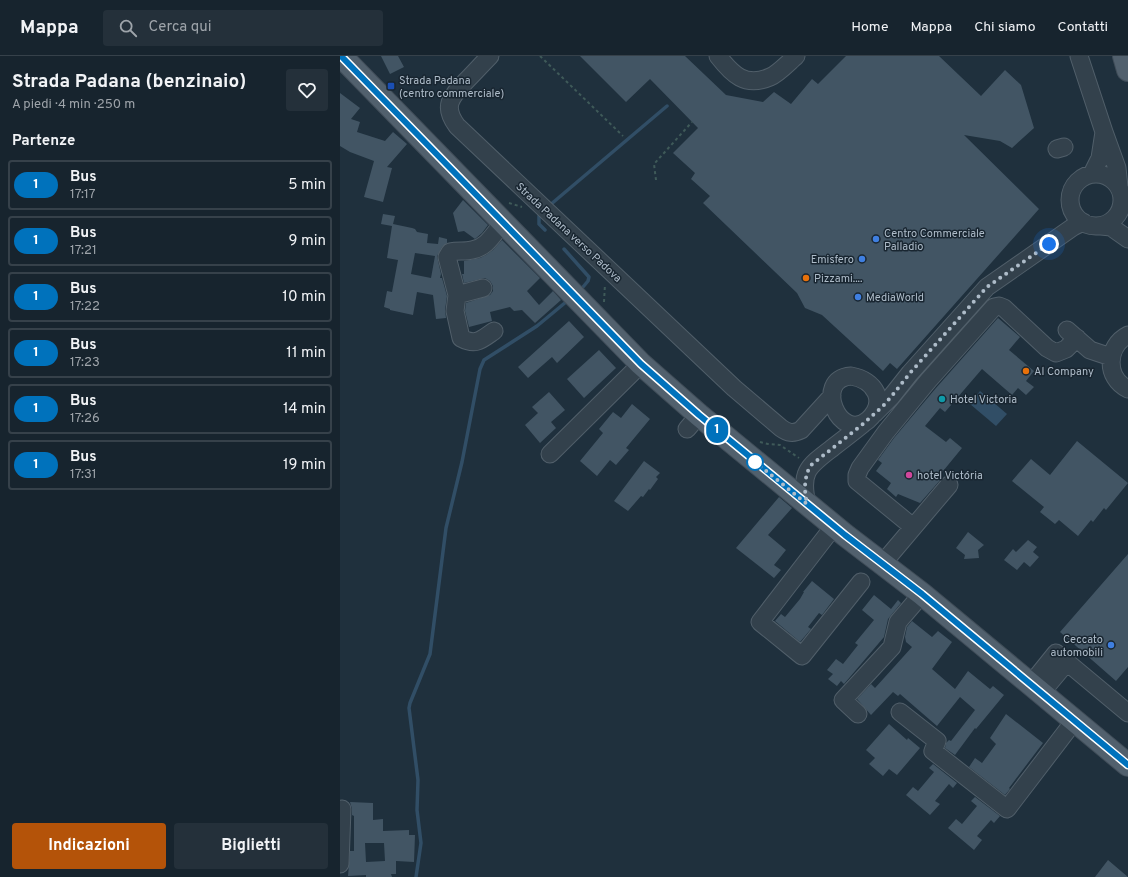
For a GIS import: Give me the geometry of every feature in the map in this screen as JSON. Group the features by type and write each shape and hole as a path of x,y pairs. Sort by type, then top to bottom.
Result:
{"main road":[{"path":"341,56 641,364 693,422 807,504 883,563 1127,764"},
{"path":"1124,56 1128,70"}],"street":[{"name":"Strada Padana verso Padova","path":"490,56 450,100 449,110 454,121 744,398 781,428 789,433 792,433 803,429 832,396 833,388 837,382 846,377 856,377 871,386"},
{"path":"718,56 729,70 738,78 750,80 759,80 771,77 796,56"},
{"path":"1079,56 1117,168 1123,199 1119,213 1114,219 1101,226"},
{"path":"1092,174 1100,158 1104,132"},
{"path":"1128,207 1120,189 1114,181 1107,176 1092,174 1078,182 1073,189 1071,205 1078,218 1089,225 1111,227 1128,239"},
{"path":"807,504 805,484 810,466 868,419 891,397 910,373 987,287 1073,227 1083,222"},
{"path":"494,331 476,343 460,338 455,311 457,295 448,257 450,252 456,250 472,250 483,247 503,223"},
{"path":"457,295 483,288"},
{"path":"913,527 857,481 857,475 860,468 882,438 928,381 994,308 999,306 1004,308 1047,348 1056,353 1066,349 1072,334 1090,350 1111,357"},
{"path":"1128,336 1118,343 1113,349 1111,357 1111,368 1115,378 1128,389"},
{"path":"550,454 641,364"},
{"path":"871,386 892,386 910,373"},
{"path":"868,419 876,409 878,399 875,390 871,386"},
{"path":"832,396 833,405 841,419"},
{"name":"Strada Padana verso Padova","path":"744,398 753,411 780,436 788,440 797,441 805,438 827,417 841,419 851,424 868,419"},
{"path":"883,563 949,485"},
{"path":"834,526 760,622 802,656 861,582"},
{"path":"858,714 843,700 892,647 898,622 922,594"},
{"path":"1036,688 1061,657 1128,713"},
{"path":"900,712 937,741 932,751 1008,809 1075,720"},
{"path":"340,864 342,809"}],"path":[{"path":"540,56 623,136"},
{"path":"656,180 654,164 692,122"},
{"path":"605,279 605,305"},
{"path":"758,441 780,445 799,458"}],"water":[{"path":"980,391 1007,414 996,426 970,404"}],"building":[{"path":"381,56 398,56 404,67 390,74"},
{"name":"Centro Commerciale Palladio","path":"580,56 685,56 726,95 763,102 774,92 791,104 812,79 818,84 846,56 939,56 981,96 1005,70 1021,85 1034,128 1012,148 1000,141 964,135 1039,209 897,369 890,363 883,371 822,315 805,308 797,293 703,203 710,196 691,179 695,173 673,153 698,128 650,79 626,102"},
{"path":"340,93 360,108 351,119 360,122 357,132 385,141 393,132 407,144 387,167 392,168 383,202 364,197 374,161 350,152 340,146"},
{"path":"463,200 488,225 475,239 464,231 458,232 453,213"},
{"path":"383,214 395,216 393,224 412,228 417,232 428,234 427,243 438,244 439,237 447,239 447,243 442,247 437,256 441,274 440,278 442,278 447,296 445,310 446,318 436,319 433,295 417,292 413,315 390,310 384,307 387,291 392,292 398,260 387,258 392,226 381,224","holes":["415,253 435,256 431,278 411,274"]},
{"path":"502,240 540,278 527,291 539,305 553,291 561,300 535,323 522,310 514,311 510,307 490,312 492,321 469,327 465,311 466,303 490,295 493,291 493,286 490,281 485,278 464,283 462,274 464,274 464,261 480,258 486,255"},
{"path":"998,318 1020,337 1009,350 1034,371 1026,381 1034,387 1026,395 1018,388 1012,395 982,369 945,412 940,408 925,426 946,442 950,438 962,448 939,476 942,478 920,503 898,494 896,497 887,489 891,483 876,471 882,463 878,460 894,438 936,388"},
{"path":"569,321 584,337 557,363 552,357 528,378 518,367"},
{"path":"599,350 616,368 584,398 567,379"},
{"path":"549,392 565,410 551,422 556,428 540,443 525,425 538,413 532,407"},
{"path":"632,404 650,419 626,448 629,450 616,465 610,460 597,476 580,461 603,433 599,429 613,412 621,418"},
{"path":"1077,441 1128,483 1106,510 1104,508 1093,522 1091,520 1078,536 1059,520 1055,524 1040,512 1044,507 1012,481 1031,459 1050,475"},
{"path":"644,461 660,473 656,477 658,479 650,490 649,489 643,497 641,496 628,511 614,501"},
{"path":"779,497 792,508 768,535 786,550 774,565 781,570 774,578 736,548"},
{"path":"968,532 984,545 978,550 979,558 964,559 965,555 956,548"},
{"path":"1028,540 1037,547 1033,552 1039,557 1030,567 1024,562 1017,570 1004,560 1013,549 1016,552"},
{"path":"1128,554 1128,667 1116,681 1060,632"},
{"path":"812,581 834,599 822,615 819,613 808,627 811,629 800,642 775,621 781,614 785,617 800,599 803,592"},
{"path":"874,595 891,609 898,600 901,603 888,619 884,637 844,684 841,681 837,686 828,679 833,674 827,670 836,659 843,664 858,645 855,643 874,620 862,610"},
{"path":"912,621 932,637 938,631 952,642 932,669 955,689 968,671 990,689 993,686 1004,695 976,729 975,728 955,755 945,748 946,743 949,740 951,741 975,710 960,697 937,726 900,694 898,696 893,692 871,715 857,699 871,684 875,688 912,647 906,642 905,637 907,627"},
{"path":"1006,714 1043,743 1005,795 969,767 975,758 982,763 996,744 990,738"},
{"path":"889,724 907,740 908,738 920,748 897,775 889,769 883,776 869,764 875,758 866,750"},
{"path":"933,764 957,783 953,788 949,784 935,801 940,804 930,815 906,795 913,787 918,791 934,772 929,768"},
{"path":"975,797 1000,816 994,823 991,820 977,836 982,840 974,850 948,828 956,819 962,824 977,806 971,801"},
{"path":"350,802 373,803 373,820 383,819 383,831 409,830 409,835 415,835 414,862 396,861 396,874 391,874 392,877 366,877 366,875 348,876 350,851 354,851 354,816 352,815","holes":["365,843 384,843 385,861 366,862"]},
{"path":"1108,860 1128,877 1095,877"}],"waterway":[{"path":"550,205 667,106"},
{"path":"539,216 539,224 545,230"},
{"path":"564,249 589,277 588,281 583,287"},
{"path":"416,877 421,843 417,810 418,780 409,708 430,654 446,528 462,462 480,369 484,360 537,326 566,302"}],"bus line":[{"name":"1","path":"341,56 641,364 699,415 845,535 922,594 1128,765"}],"place":[{"name":"Strada Padana (centro commerciale)","path":"391,86"},
{"name":"Centro Commerciale Palladio","path":"876,239"},
{"name":"Emisfero","path":"862,259"},
{"name":"Pizzami....","path":"806,278"},
{"name":"MediaWorld","path":"858,297"},
{"name":"Al Company","path":"1026,371"},
{"name":"Hotel Victoria","path":"942,399"},
{"name":"hotel Victória","path":"909,475"},
{"name":"Ceccato automobili","path":"1111,645"}],"route":[{"path":"755,462 807,504 805,484 810,466 863,424 883,406 910,373 987,287 1049,244"}]}
